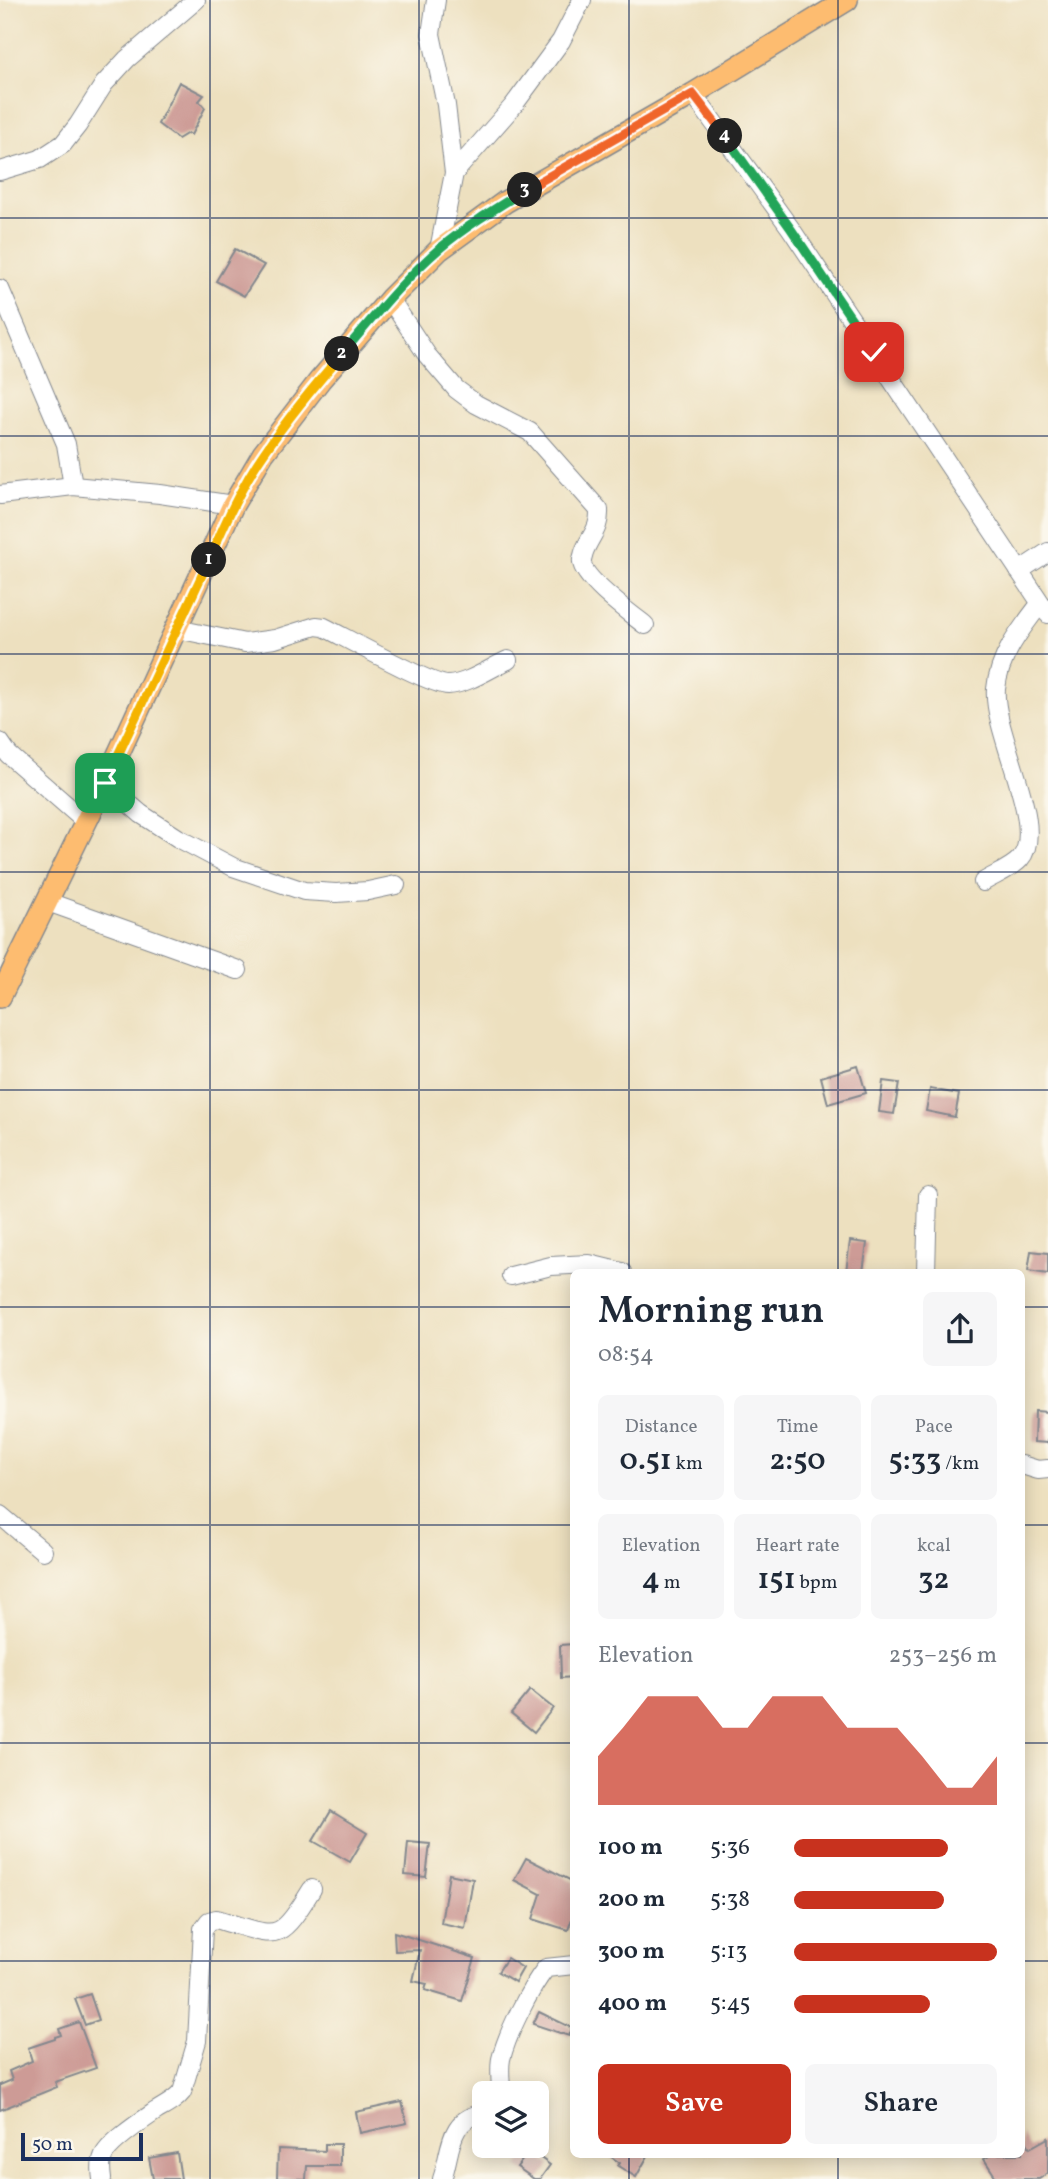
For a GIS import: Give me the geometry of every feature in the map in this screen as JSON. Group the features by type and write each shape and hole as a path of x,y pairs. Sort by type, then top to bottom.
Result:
{"main road":[{"path":"0,997 105,783 233,505 263,454 320,380 390,299 439,250 505,202 693,94 846,0"}],"street":[{"path":"0,171 40,159 63,144 104,84 127,59 195,0"},
{"path":"436,0 430,34 446,105 454,173 439,250"},
{"path":"454,173 513,106 561,41 583,0"},
{"path":"693,94 791,229 1044,609 1019,632 1002,664 996,690 999,714 1030,832 1026,850 1018,861 983,882"},
{"path":"0,289 66,444 73,486"},
{"path":"390,299 427,355 456,389 476,404 530,432 599,510 600,522 581,562 598,587 645,625"},
{"path":"0,495 73,486 160,494 233,505"},
{"path":"1018,571 1048,552"},
{"path":"177,629 244,643 275,639 316,626 324,627 418,674 449,685 470,679 508,660"},
{"path":"0,742 9,755 86,822"},
{"path":"105,783 141,814 178,838 233,867 304,891 368,891 396,885"},
{"path":"48,902 238,970"},
{"path":"926,1269 928,1195"},
{"path":"511,1276 551,1266 589,1264 610,1269"},
{"path":"1025,1466 1038,1470 1048,1469"},
{"path":"0,1515 43,1551"},
{"path":"102,2179 100,2171 103,2156 109,2147 156,2111 177,2099 182,2092 197,2041 203,1929 209,1921 216,1919 275,1934 289,1926 312,1889"},
{"path":"501,2081 501,2061 538,1978 546,1968 570,1965"},
{"path":"442,2179 457,2127 466,2118 472,2116"}],"building":[{"path":"179,82 204,95 199,101 205,108 191,135 188,133 178,139 158,124"},
{"path":"235,249 264,265 244,296 216,281"},
{"path":"858,1066 866,1093 828,1104 821,1077"},
{"path":"883,1081 899,1083 894,1114 879,1112"},
{"path":"930,1089 959,1094 955,1117 926,1111"},
{"path":"850,1241 867,1243 863,1269 846,1269"},
{"path":"1031,1251 1048,1253 1048,1274 1028,1271"},
{"path":"1035,1411 1048,1412 1048,1443 1034,1442"},
{"path":"570,1644 570,1677 561,1678 560,1645"},
{"path":"530,1690 553,1708 534,1732 511,1713"},
{"path":"331,1811 367,1833 350,1862 313,1841"},
{"path":"408,1842 430,1844 426,1877 405,1875"},
{"path":"526,1858 570,1880 568,1930 533,1919 541,1894 514,1880"},
{"path":"449,1874 473,1879 465,1928 441,1923"},
{"path":"394,1932 475,1958 462,2001 425,1990 427,1984 413,1981 420,1950 395,1951"},
{"path":"507,1958 523,1968 515,1982 498,1972"},
{"path":"90,1994 99,2020 85,2025 75,1999"},
{"path":"539,2012 570,2027 570,2033 569,2036 533,2024"},
{"path":"79,2022 96,2068 55,2082 57,2087 0,2110 0,2085 12,2080 9,2071 32,2061 28,2048 55,2039 61,2035 59,2029"},
{"path":"402,2102 407,2123 360,2133 356,2112"},
{"path":"1048,2138 1048,2173 1039,2179 997,2179 984,2159 1025,2158 1025,2139 1030,2148"},
{"path":"325,2144 340,2144 340,2166 307,2166 306,2179 277,2178 278,2149 325,2151"},
{"path":"177,2153 181,2179 153,2179 149,2158"},
{"path":"524,2158 541,2158 550,2165 540,2179 534,2179 517,2167"},
{"path":"613,2158 647,2158 636,2177 618,2166 620,2163"}],"route":[{"path":"105,783 233,505 263,454 320,380 390,299 439,250 505,202 630,128 693,94 791,229 874,352"}]}
